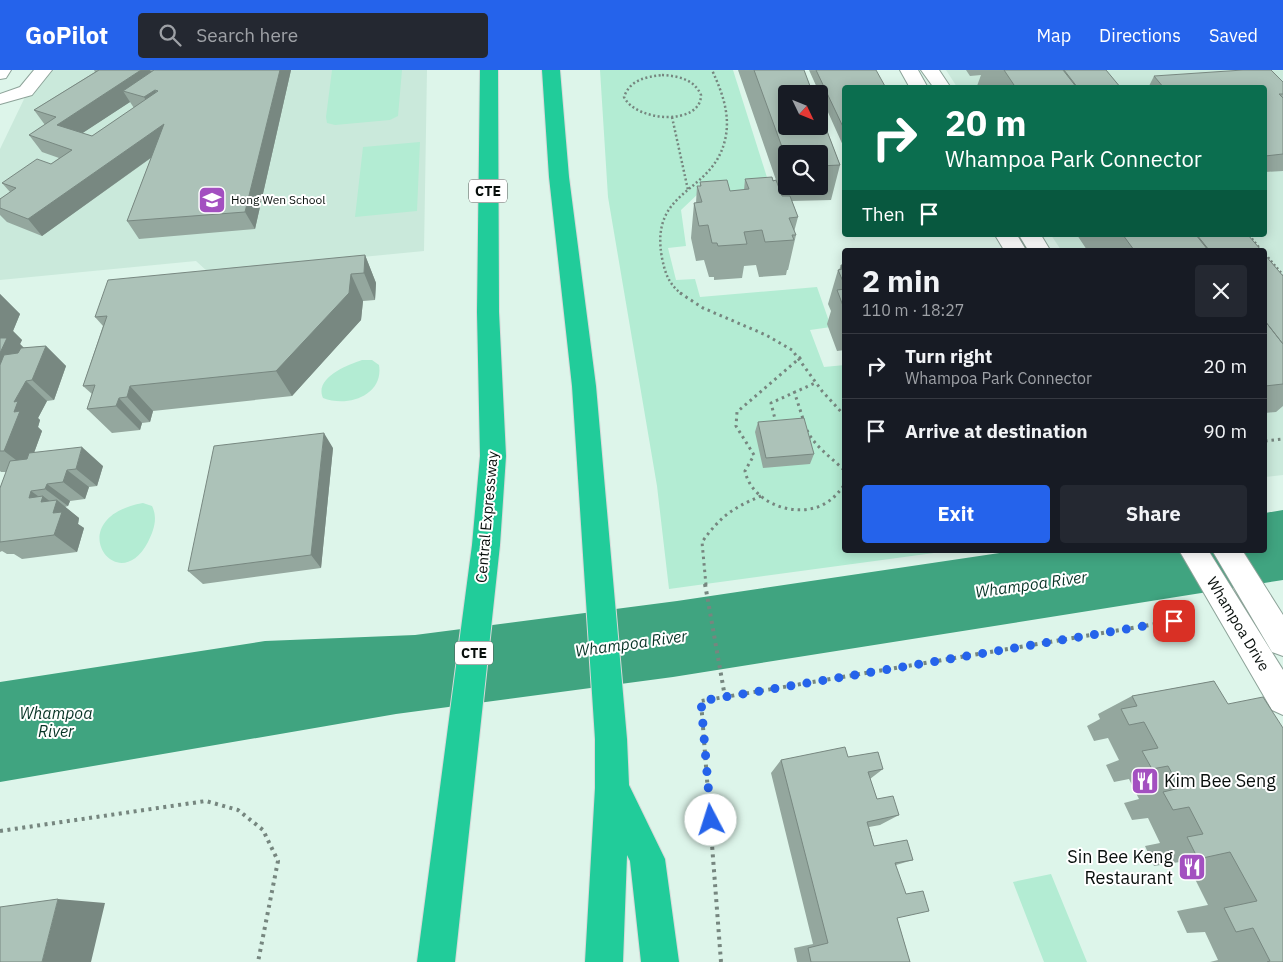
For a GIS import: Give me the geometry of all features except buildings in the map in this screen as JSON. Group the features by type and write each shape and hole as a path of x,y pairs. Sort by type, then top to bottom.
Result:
{"highway":[{"name":"Central Expressway","path":"436,962 486,545 494,456 488,312 489,70"},
{"path":"551,70 560,177 584,386 611,739 612,788 604,962"},
{"path":"560,177 568,70"},
{"path":"612,788 647,859 660,962"}],"street":[{"path":"0,74 2,70"},
{"path":"0,99 21,96 31,89 42,70"},
{"path":"909,70 917,85"},
{"path":"1007,237 1014,248"},
{"path":"1031,237 1038,248"},
{"name":"Whampoa Drive","path":"1196,553 1269,638"},
{"name":"Whampoa Drive","path":"1227,553 1269,638 1283,699"}],"path":[{"path":"661,70 662,76"},
{"path":"712,70 724,92 729,111 727,134 718,159 701,179 676,200 660,226 664,267 669,282 685,298 778,341 801,357 815,383 842,413"},
{"path":"662,76 690,82 701,93 701,101 696,108 687,113 672,117 649,116 637,113 625,100 625,93 636,81 662,76"},
{"path":"672,117 688,190"},
{"path":"1250,237 1259,248"},
{"path":"1267,256 1283,275"},
{"path":"801,357 737,412 738,432 754,456 745,471 749,485 761,496 786,509 809,511 831,500 842,487"},
{"path":"779,430 771,403 815,383"},
{"path":"794,392 812,441 823,448 842,468"},
{"path":"1267,441 1283,438"},
{"path":"725,696 703,569 702,542 718,520 736,506 761,496"},
{"path":"722,962 701,701 1203,616"},
{"path":"0,831 206,801 238,810 263,830 278,861 258,962"}],"shaded area":[{"name":"Hong Wen School","path":"38,70 427,70 424,251 208,272 196,261 0,280 0,149"},
{"path":"332,70 402,70 398,116 390,120 335,125 327,123 326,117"},
{"path":"600,70 733,70 771,190 700,192 681,210 686,246 668,248 676,280 695,279 700,297 817,287 831,327 810,330 824,367 842,365 842,553 934,553 669,589 657,486 608,197"},
{"path":"946,70 1283,70 1283,475 1267,477 1267,248 1060,248 1052,237 1267,237 1267,85 956,85"},
{"path":"420,142 417,211 355,217 363,147"},
{"path":"362,360 372,360 379,365 379,375 376,384 370,391 353,400 333,401 323,398 321,391 327,379 348,365"},
{"path":"143,503 152,506 155,515 148,542 135,558 122,563 111,560 102,550 99,537 104,524 118,511"},
{"path":"1051,874 1087,962 1044,962 1013,882"}],"water":[{"name":"Whampoa River","path":"1283,510 1283,580 673,677 396,714 0,782 0,682 265,641 415,635 677,601 999,553 1267,553 1267,513"}],"place":[{"name":"Hong Wen School","path":"212,200"},
{"name":"Kim Bee Seng","path":"1145,781"},
{"name":"Sin Bee Keng Restaurant","path":"1192,867"}],"route":[{"path":"711,820 701,701 1174,621"}]}
